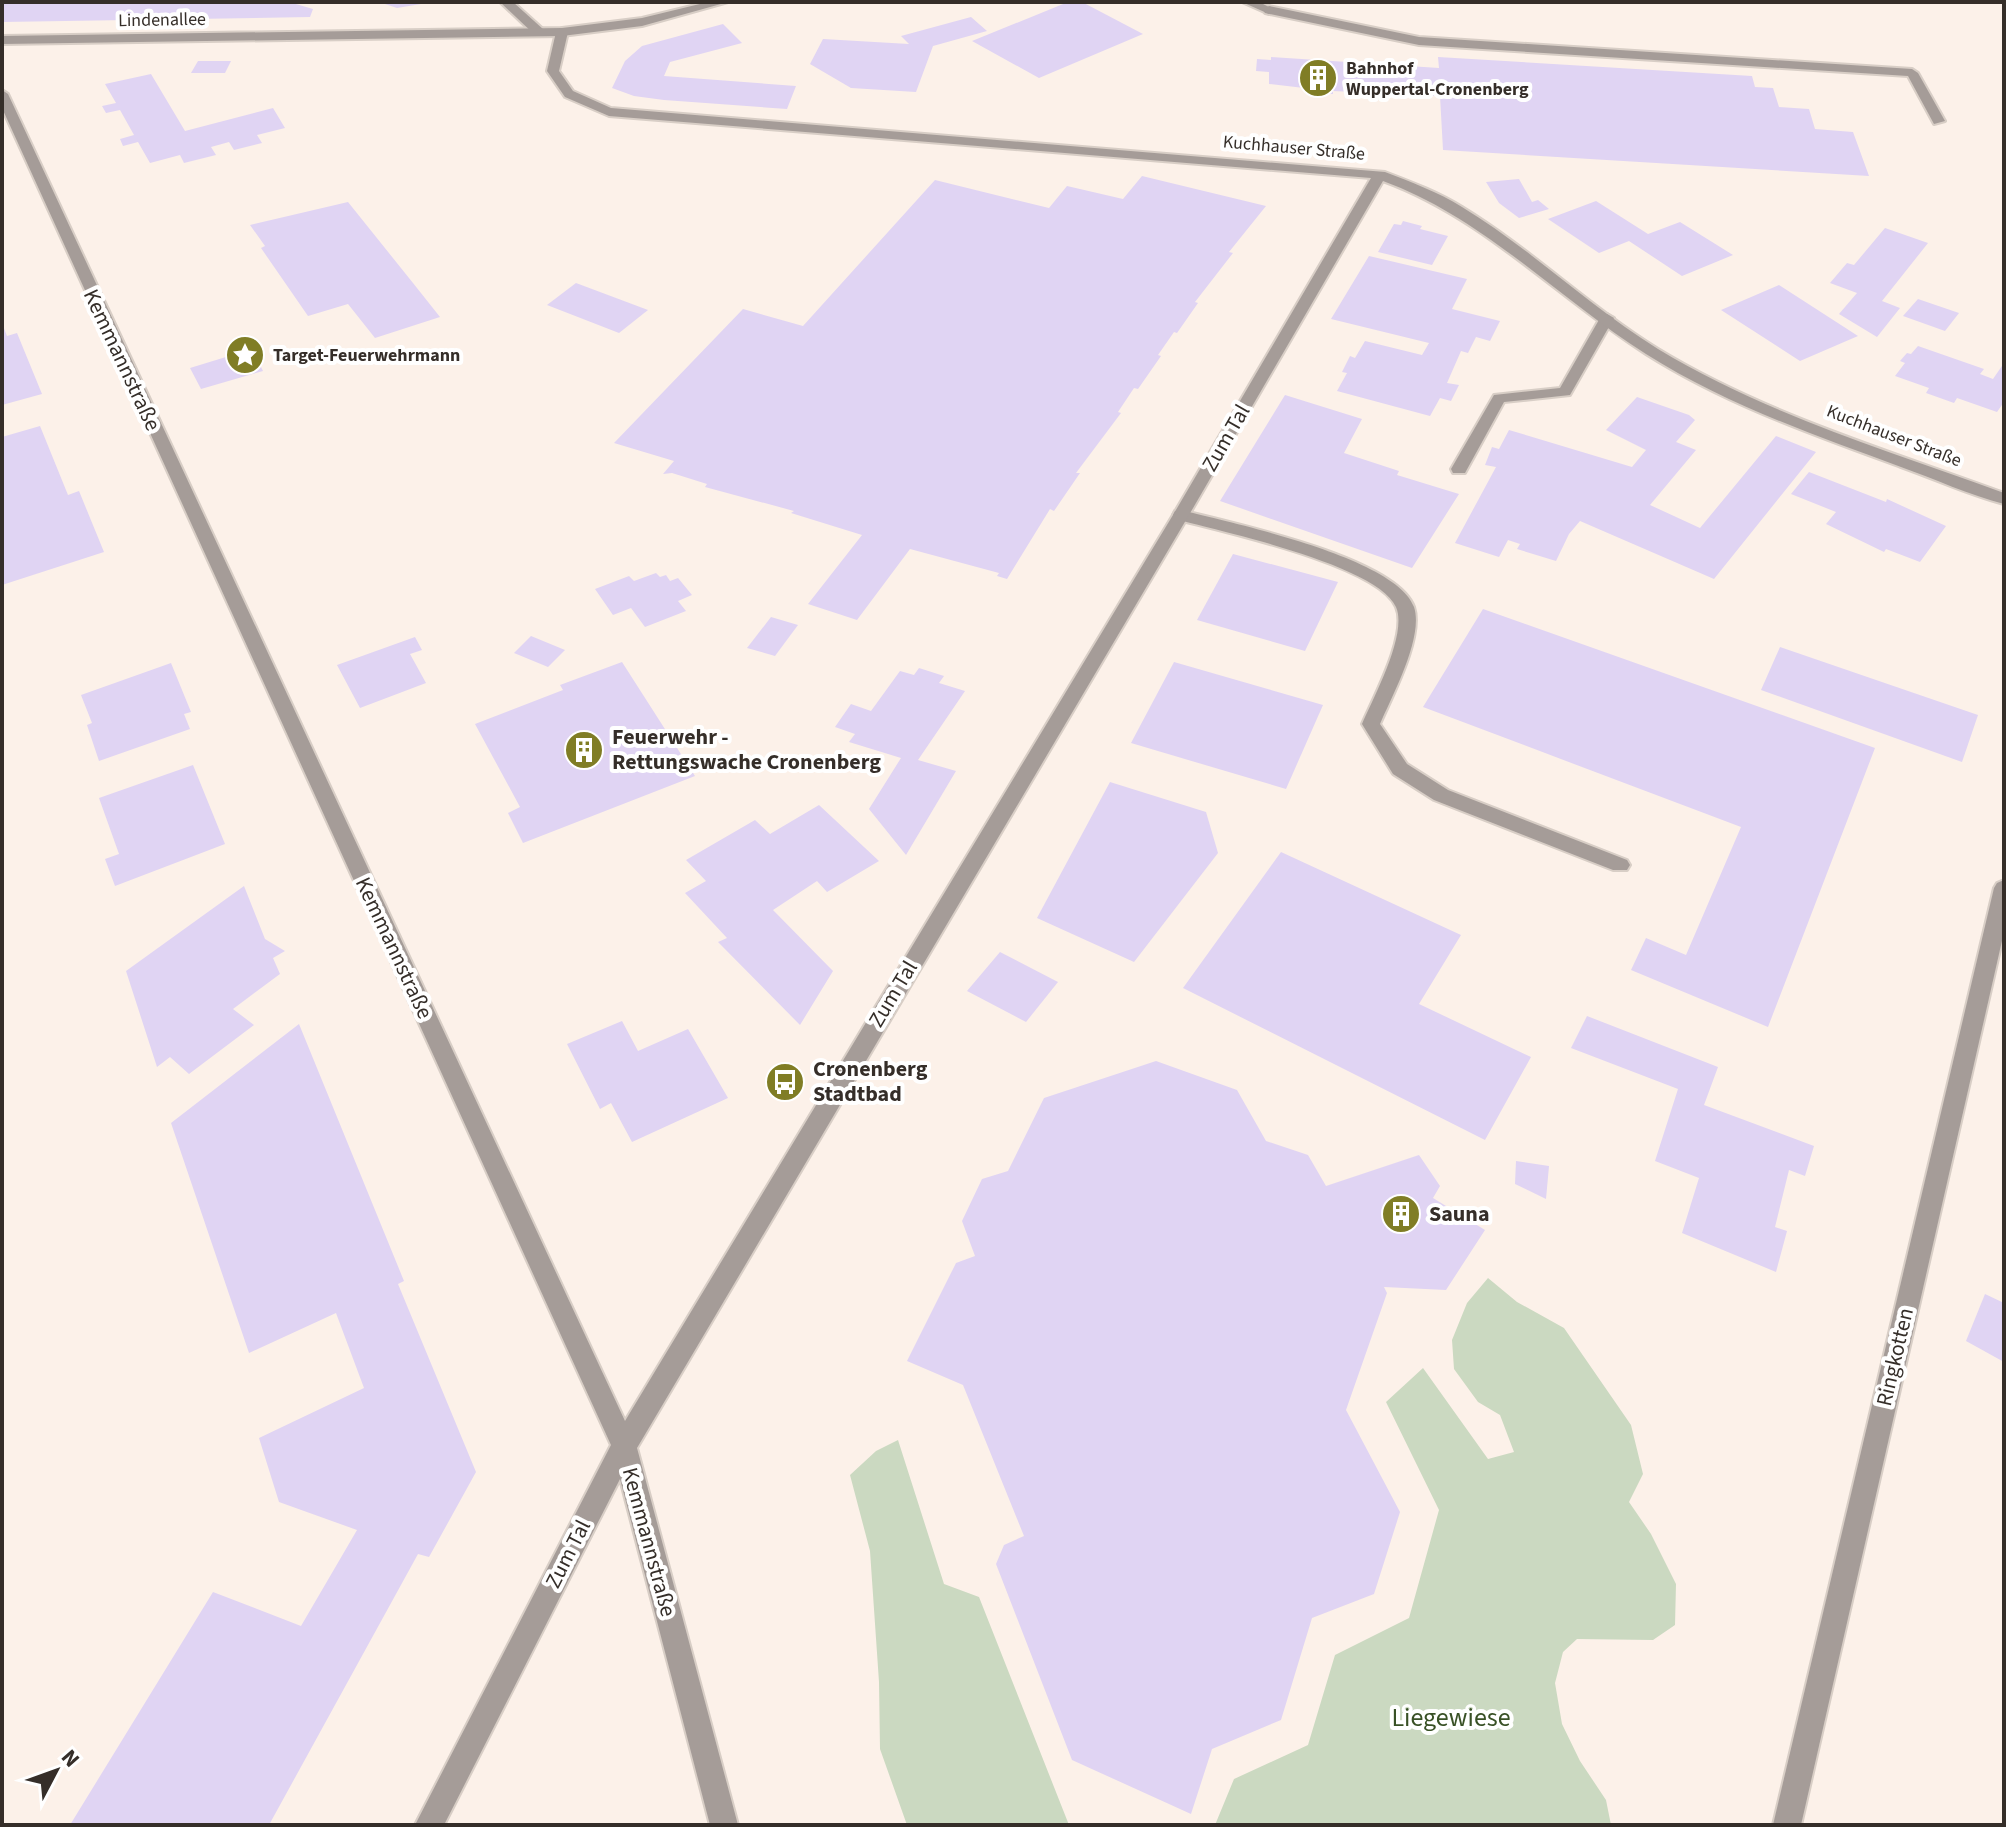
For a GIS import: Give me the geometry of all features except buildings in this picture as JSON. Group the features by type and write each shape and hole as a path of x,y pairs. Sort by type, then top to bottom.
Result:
{"street":[{"path":"506,2 540,33"},
{"name":"Lindenallee","path":"2,40 562,32 642,22 722,2"},
{"path":"1248,2 1269,10 1419,41 1912,73 1939,121"},
{"name":"Kuchhauser Straße","path":"562,32 553,71 569,94 609,112 1380,175 1410,184 1456,206 1650,351 1737,399 2004,499"},
{"name":"Kemmannstraße","path":"2,94 624,1446 724,1825"},
{"name":"Zum Tal","path":"429,1825 624,1446 1181,515 1380,175"},
{"path":"1459,469 1499,398 1565,392 1607,318"},
{"path":"1181,515 1352,565 1380,579 1405,605 1406,632 1371,724 1400,769 1441,795 1620,865"},
{"name":"Ringkotten","path":"1787,1825 2004,888"}],"green space":[{"name":"Liegewiese","path":"1488,1278 1517,1302 1564,1328 1631,1425 1643,1474 1629,1502 1651,1534 1676,1584 1675,1625 1653,1640 1577,1639 1563,1652 1555,1683 1562,1724 1580,1761 1606,1800 1611,1825 1215,1825 1234,1779 1308,1745 1335,1655 1409,1618 1439,1510 1386,1402 1423,1368 1488,1459 1514,1452 1500,1415 1478,1402 1454,1369 1452,1340 1467,1303"},
{"path":"898,1440 944,1584 979,1597 1069,1825 907,1825 880,1749 870,1551 850,1475 876,1451"}],"place":[{"name":"Bahnhof Wuppertal-Cronenberg","path":"1318,78"},
{"name":"Target-Feuerwehrmann","path":"245,355"},
{"name":"Feuerwehr - Rettungswache Cronenberg","path":"584,750"},
{"name":"Cronenberg Stadtbad","path":"785,1082"},
{"name":"Sauna","path":"1401,1214"}]}
